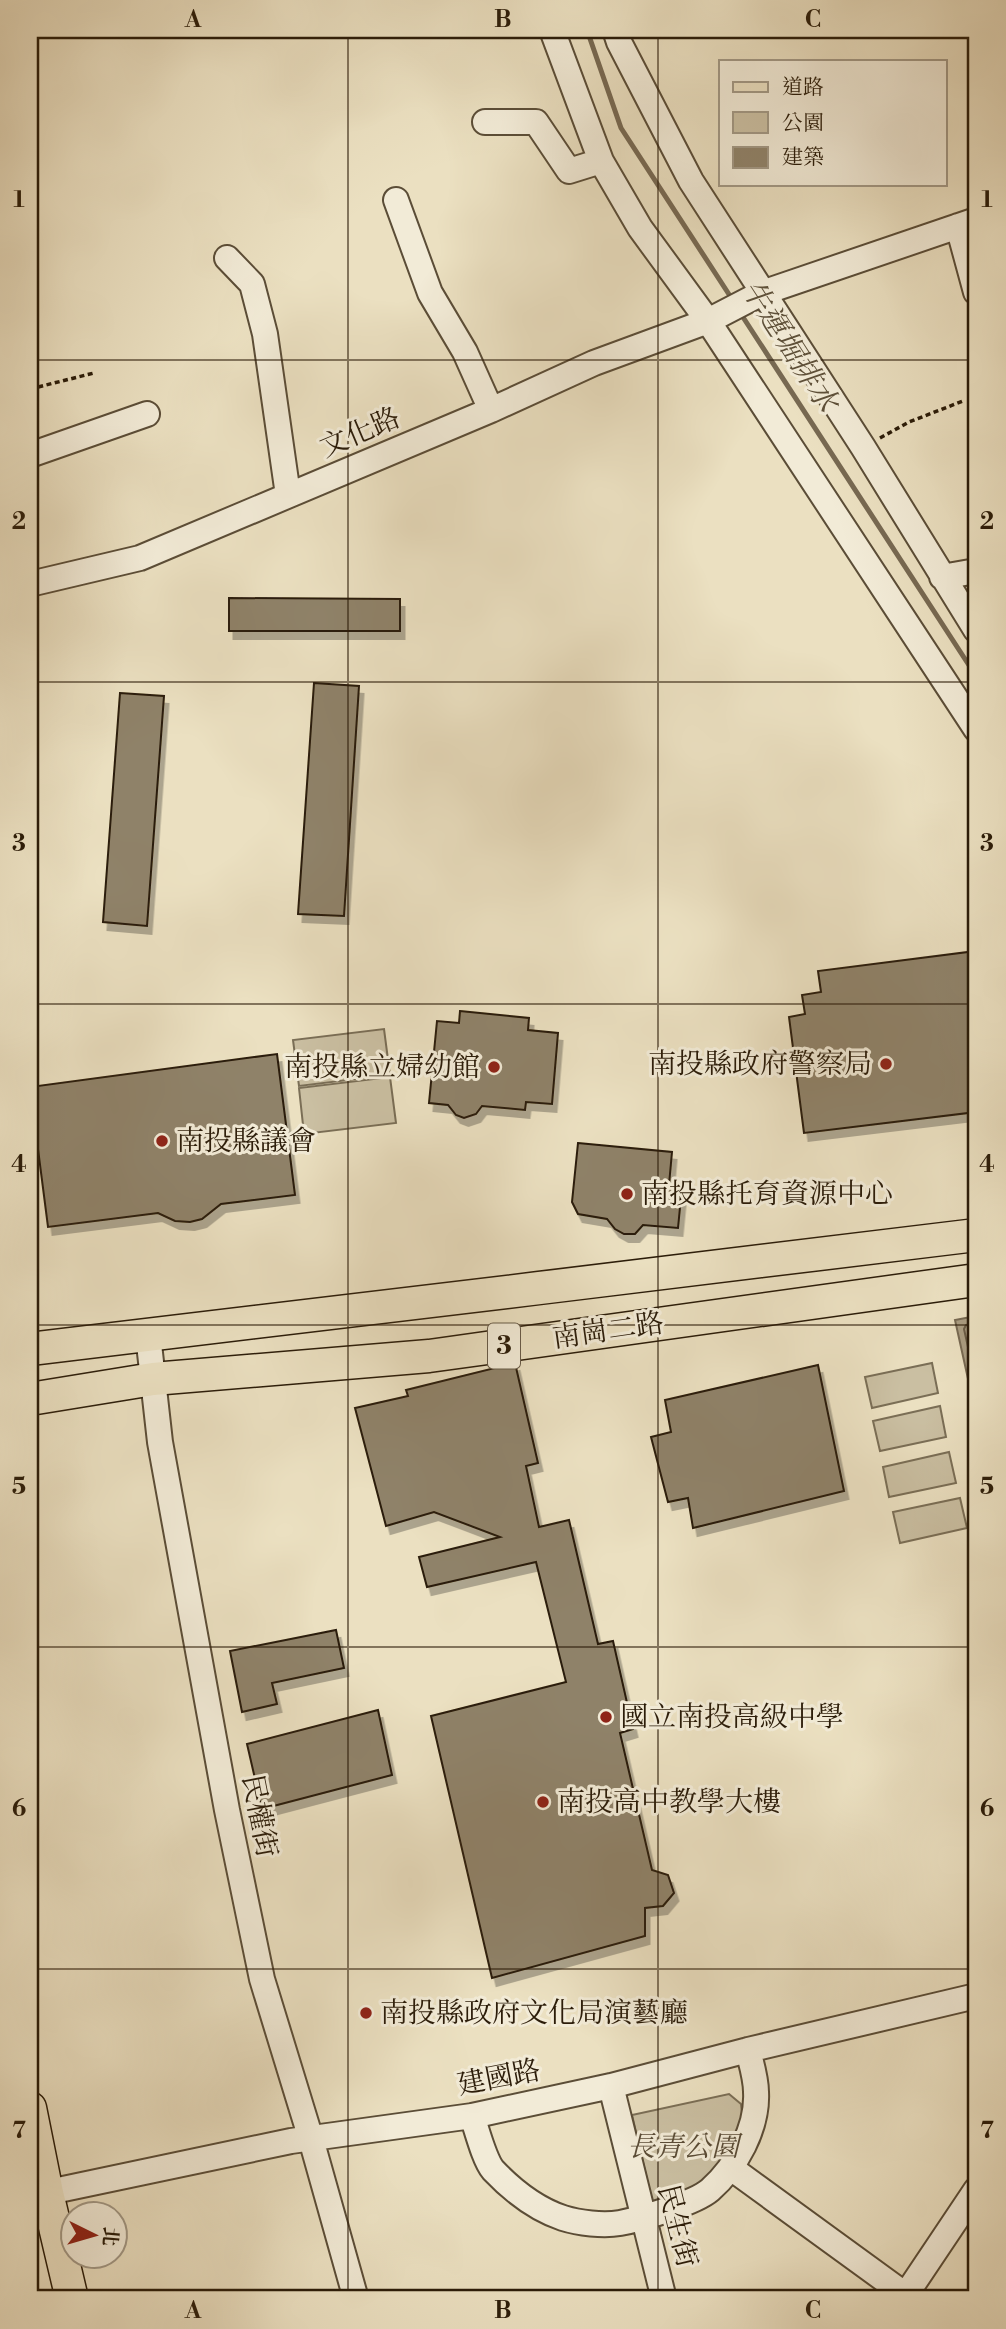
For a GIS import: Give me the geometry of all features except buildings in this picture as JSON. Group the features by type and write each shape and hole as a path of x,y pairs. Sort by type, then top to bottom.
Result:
{"main road":[{"name":"南崗二路","path":"30,1349 976,1235"},
{"name":"南崗二路","path":"30,1399 153,1379 429,1356 976,1280"},
{"path":"30,2108 38,2195 72,2299"}],"street":[{"path":"552,30 601,161 640,228 708,321 976,729"},
{"path":"615,30 691,181 863,447 976,630"},
{"path":"485,122 536,122 569,171 601,161"},
{"path":"396,200 430,293 465,352 491,410"},
{"path":"762,293 967,223 976,292"},
{"path":"227,258 252,284 265,334 288,495"},
{"name":"文化路","path":"30,584 140,558 491,410 594,363 708,321 762,293"},
{"path":"30,455 147,414"},
{"path":"942,578 976,571"},
{"name":"民權街","path":"148,1335 160,1443 227,1810 259,1966 356,2299"},
{"name":"建國路","path":"38,2195 311,2139 472,2116 976,1996"},
{"path":"472,2116 491,2168 531,2203 563,2218 619,2224 679,2205 708,2192 731,2168 748,2134 754,2111 756,2092 748,2050"},
{"name":"民生街","path":"611,2085 664,2299"},
{"path":"731,2168 908,2297 976,2190"}],"path":[{"path":"30,389 94,373"},
{"path":"863,447 909,422 963,401"}],"green space":[{"path":"384,1029 390,1075 299,1086 293,1040"},
{"path":"390,1077 396,1123 304,1134 299,1088"},
{"path":"932,1363 938,1393 872,1408 865,1377"},
{"path":"940,1406 946,1437 880,1451 873,1421"},
{"path":"949,1452 956,1483 889,1497 883,1467"},
{"path":"960,1498 967,1528 900,1543 893,1512"},
{"name":"長青公園","path":"729,2094 741,2104 743,2123 725,2166 700,2191 653,2205 632,2115"}],"water":[{"path":"976,1316 976,1415 955,1320"}],"waterway":[{"name":"牛運堀排水","path":"587,30 621,128 732,299"},
{"name":"牛運堀排水","path":"739,311 976,676"}],"place":[{"name":"南投縣政府警察局","path":"886,1064"},
{"name":"南投縣立婦幼館","path":"494,1067"},
{"name":"南投縣議會","path":"162,1141"},
{"name":"南投縣托育資源中心","path":"627,1194"},
{"name":"國立南投高級中學","path":"606,1717"},
{"name":"南投高中教學大樓","path":"543,1802"},
{"name":"南投縣政府文化局演藝廳","path":"366,2013"}]}
